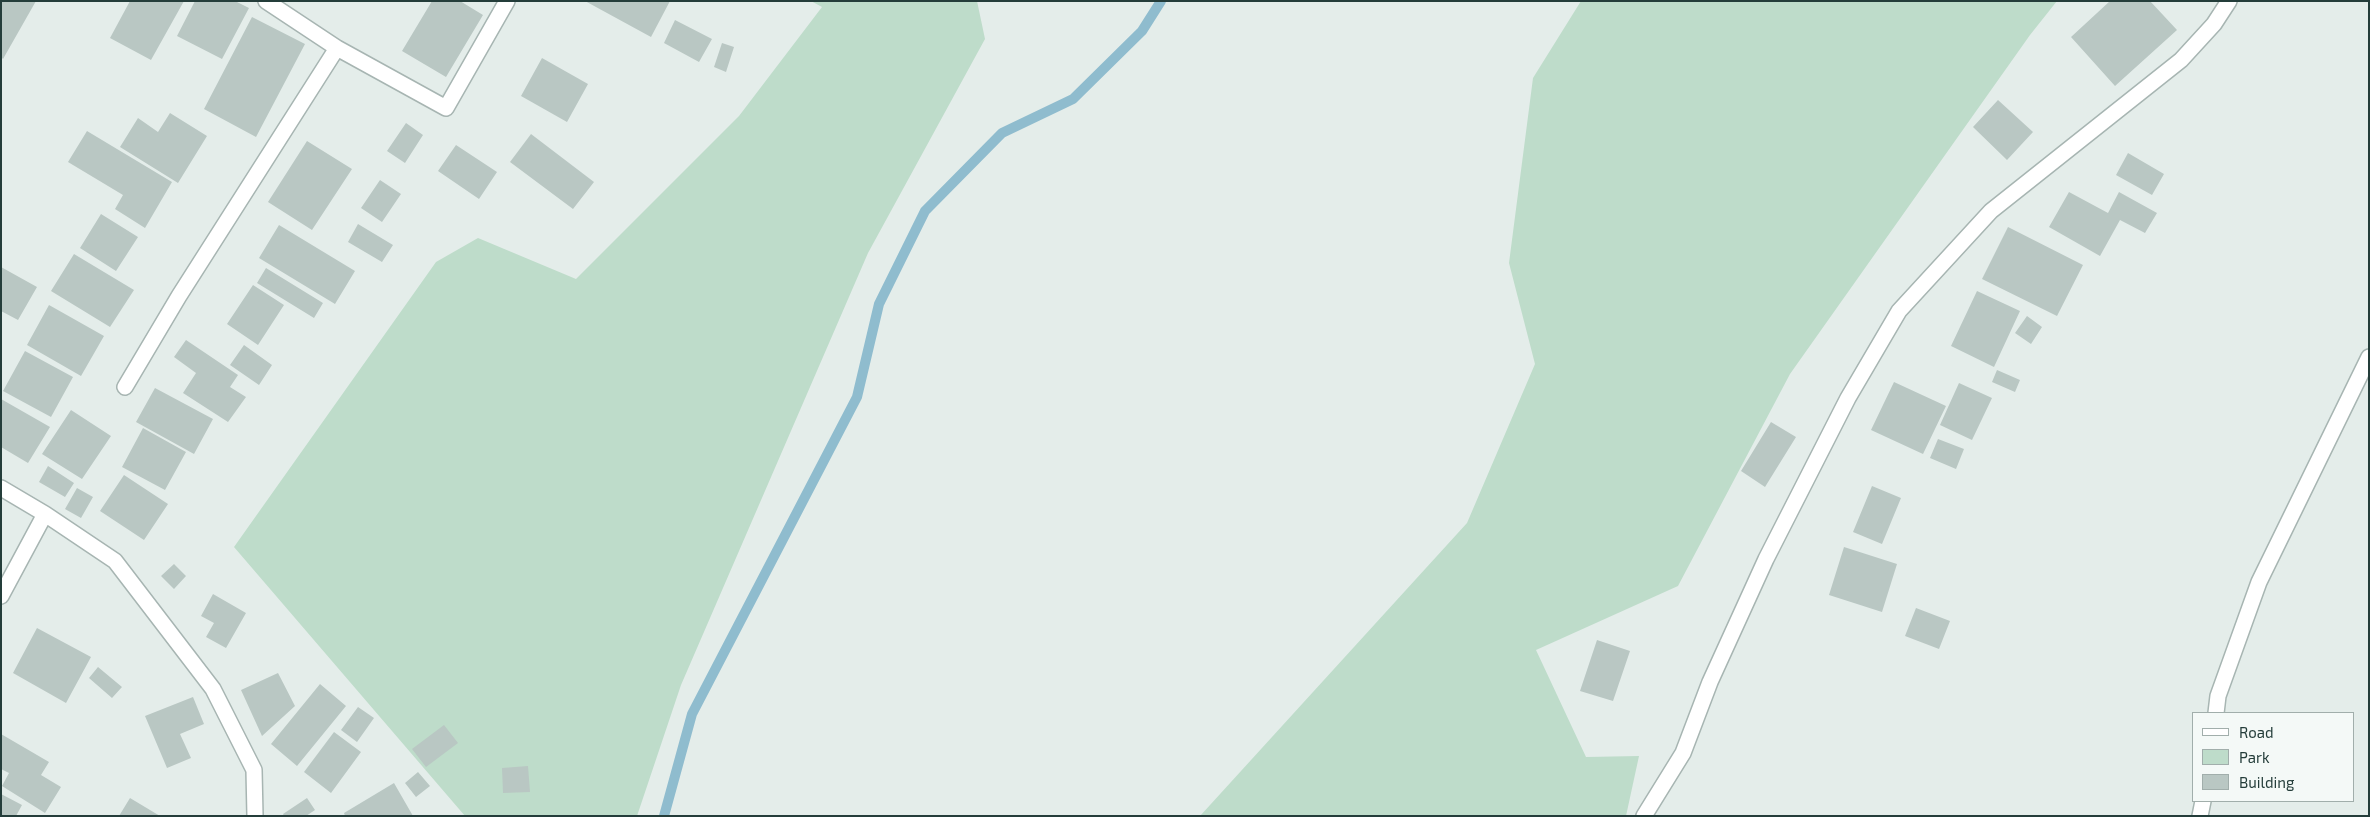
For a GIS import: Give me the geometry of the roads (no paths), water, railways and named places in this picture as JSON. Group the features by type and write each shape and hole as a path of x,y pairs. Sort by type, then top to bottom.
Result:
{"street":[{"path":"266,1 337,48 446,108 507,1"},
{"path":"1644,816 1683,753 1710,682 1766,559 1848,398 1899,311 1991,211 2181,60 2214,24 2229,1"},
{"path":"125,387 179,296 337,48"},
{"path":"2216,712 2218,696 2259,582 2369,357"},
{"path":"1,488 45,514 115,562 213,689 254,770 255,816"},
{"path":"1,596 45,514"},
{"path":"2200,816 2203,802"}],"waterway":[{"path":"664,816 692,714 857,397 879,304 925,211 1002,133 1073,99 1142,31 1161,1"}]}
